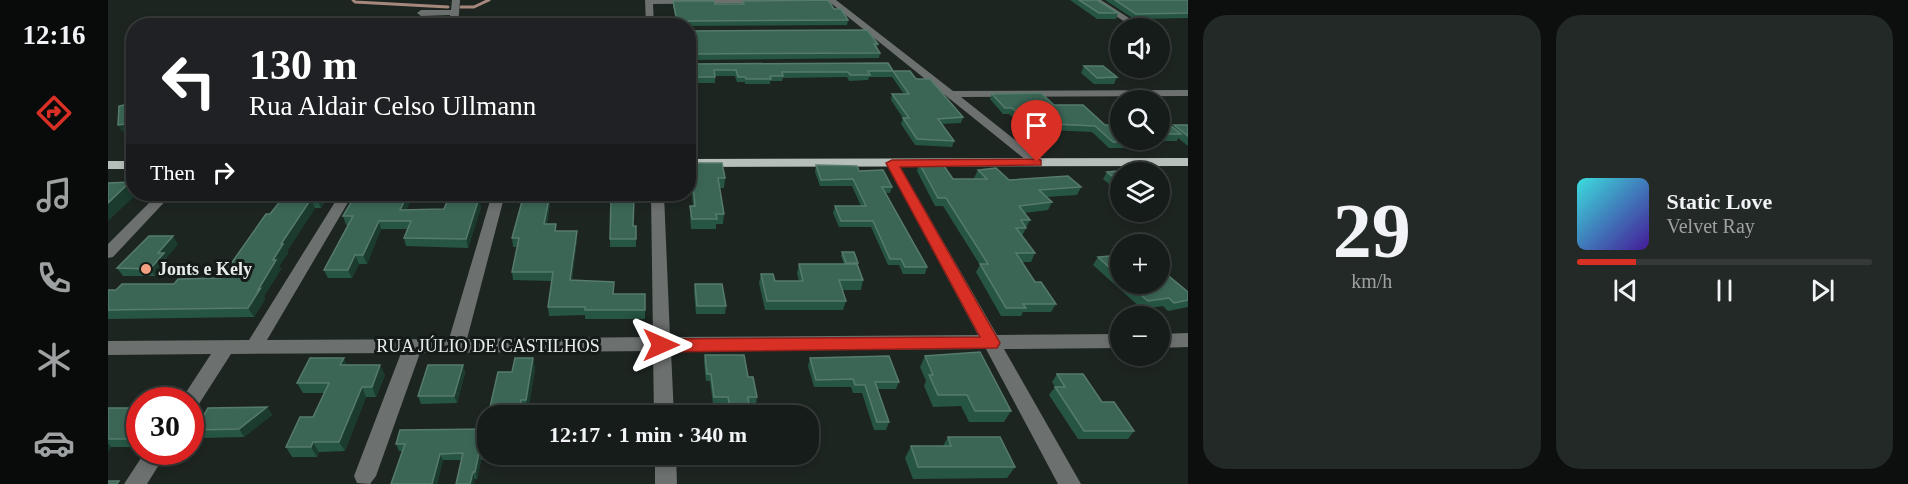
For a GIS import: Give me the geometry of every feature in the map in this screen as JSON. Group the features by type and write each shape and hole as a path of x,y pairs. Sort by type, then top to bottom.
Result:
{"main road":[{"path":"696,163 1188,162"},
{"path":"108,165 126,165"}],"street":[{"path":"454,18 456,0"},
{"path":"1095,0 1125,18"},
{"path":"650,18 649,1 775,2"},
{"path":"828,1 870,30 1037,162"},
{"path":"421,14 455,12"},
{"path":"847,30 870,30"},
{"path":"889,63 912,63"},
{"path":"952,94 1188,93"},
{"path":"892,163 1070,484"},
{"path":"108,253 158,201"},
{"path":"254,347 342,201"},
{"path":"456,346 496,201"},
{"path":"657,201 664,405"},
{"path":"1170,341 1188,340"},
{"name":"RUA JÚLIO DE CASTILHOS","path":"108,348 1110,341"},
{"path":"364,476 413,346"},
{"path":"199,387 226,347"},
{"path":"135,484 148,465"},
{"path":"665,465 666,484"}],"building":[{"path":"828,0 834,9 841,9 848,20 696,21 696,18 676,18 673,1 744,4 743,1"},
{"path":"1079,0 1097,0 1118,13 1099,13"},
{"path":"1115,0 1188,0 1188,13 1136,14"},
{"path":"867,30 878,44 874,44 880,53 696,54 696,31"},
{"path":"888,63 893,71 868,71 870,75 850,75 848,72 782,72 783,76 770,76 771,79 746,79 738,77 736,70 714,70 715,77 696,77 696,64"},
{"path":"1084,66 1103,66 1110,72 1110,77 1097,78"},
{"path":"893,71 910,71 916,79 930,79 963,117 938,119 954,141 917,139 903,118 909,118 892,94 909,94"},
{"path":"1041,93 1054,105 1083,105 1105,125 1110,125 1110,139 1095,126 1029,123 1012,108 1005,108 992,94"},
{"path":"126,105 126,128 125,124 118,125 119,106"},
{"path":"1170,125 1181,134 1170,134"},
{"path":"1174,125 1188,125 1188,136"},
{"path":"696,163 722,163 725,178 718,178 724,214 716,214 717,219 692,219 690,206 695,206"},
{"path":"919,163 942,163 953,179 987,179 978,170 996,168 1009,180 1068,176 1081,187 1039,190 1052,202 1019,206 1030,220 1021,220 1026,228 1016,228 1035,253 1016,253 1035,282 1041,282 1056,304 1023,304 1026,308 1006,308 980,264 988,264 946,198 938,198"},
{"path":"816,165 857,166 859,171 883,170 892,187 882,187 927,267 905,267 901,259 890,259 873,221 841,221 835,206 866,206 853,179 821,180"},
{"path":"126,182 126,186 108,203 108,183"},
{"path":"280,201 310,201 281,244 283,244 273,260 276,260 248,308 108,310 108,290 116,290 122,284 174,284 178,279 221,278 266,214 270,214"},
{"path":"352,201 404,201 400,210 444,209 447,201 478,201 466,239 404,238 411,221 379,221 363,255 355,255 348,270 324,270 353,216 343,216"},
{"path":"522,201 549,201 544,224 556,224 555,231 577,231 570,280 614,282 613,294 645,294 645,310 585,310 585,307 548,307 553,272 512,272 519,238 512,238"},
{"path":"611,201 634,201 633,226 636,226 636,239 610,239"},
{"path":"149,236 173,236 158,253 164,253 150,269 117,268"},
{"path":"842,252 854,252 858,263 846,263"},
{"path":"1110,256 1110,268 1098,257"},
{"path":"799,264 857,264 863,280 839,280 846,301 767,301 761,274 773,274 775,281 803,281"},
{"path":"1170,277 1188,292 1188,300 1174,303 1169,298 1148,301 1140,294 1170,294"},
{"path":"695,284 722,284 726,306 697,306"},
{"path":"980,352 1011,411 975,411 967,395 938,395 929,375 933,375 925,356"},
{"path":"705,355 744,355 748,377 753,377 757,397 748,397 749,405 729,405 728,397 714,397 711,374 707,374"},
{"path":"889,356 899,382 875,382 889,422 877,422 865,385 855,385 853,379 816,380 810,358"},
{"path":"310,358 344,358 340,365 380,365 372,387 362,387 339,442 313,442 311,447 286,447 300,417 313,417 329,383 297,383"},
{"path":"515,358 533,358 526,400 521,400 520,405 490,405 498,372 512,372"},
{"path":"428,365 463,365 454,396 418,396"},
{"path":"1057,374 1083,374 1102,402 1114,402 1134,431 1084,431 1055,387 1065,387"},
{"path":"267,407 239,429 204,430 204,415 208,408"},
{"path":"108,408 126,408 126,439 108,439"},
{"path":"477,429 477,462 470,484 456,484 463,453 440,454 432,484 391,484 405,444 396,444 400,430"},
{"path":"948,437 1000,437 1015,467 918,467 911,446 951,446"},
{"path":"108,481 119,481 117,484 108,484"}],"waterway":[{"path":"353,0 355,2 448,7"},
{"path":"461,7 474,7 489,0"}],"place":[{"name":"Jonts e Kely","path":"146,269"}],"route":[{"path":"661,345 992,343 892,163 1037,162"}]}
